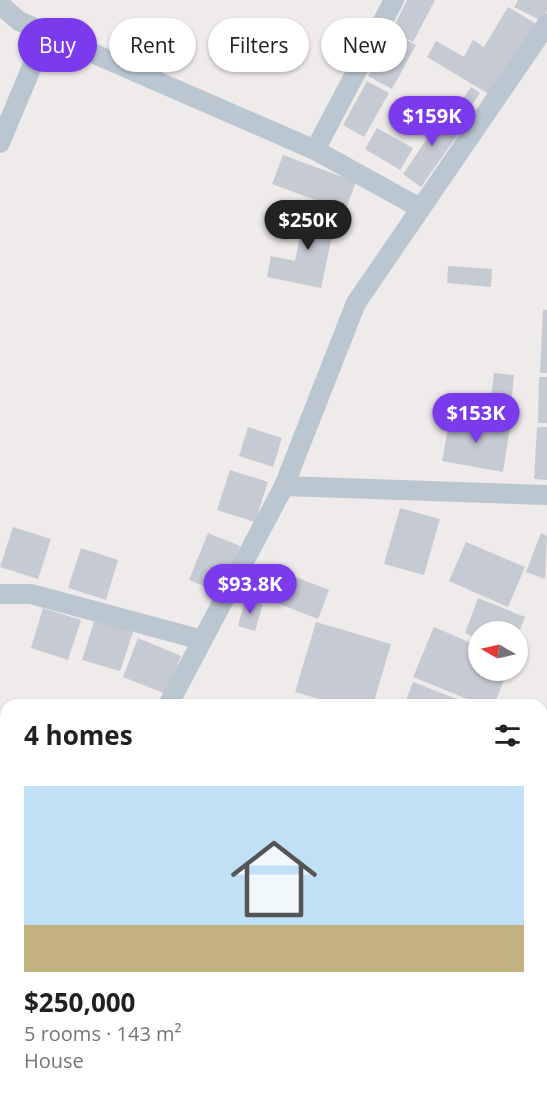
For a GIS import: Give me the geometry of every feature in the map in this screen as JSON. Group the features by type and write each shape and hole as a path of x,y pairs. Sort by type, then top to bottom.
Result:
{"street":[{"path":"0,0 4,8 18,20"},
{"path":"315,150 394,0"},
{"path":"171,699 284,486 356,303 547,24"},
{"path":"97,55 315,150 420,208"},
{"path":"0,143 30,72"},
{"path":"284,486 547,495"},
{"path":"0,594 31,594 202,639"}],"building":[{"path":"407,0 435,0 413,42 407,39 407,18 398,18"},
{"path":"518,0 547,0 547,11 542,21 514,7"},
{"path":"508,7 535,23 492,96 427,57 436,41 464,57 473,40 484,47"},
{"path":"407,40 416,45 407,62"},
{"path":"370,72 401,72 392,89 368,76"},
{"path":"367,81 389,93 364,137 343,125"},
{"path":"471,87 480,93 460,123 450,117"},
{"path":"431,109 461,130 421,187 403,174 429,136 418,128"},
{"path":"377,128 413,148 400,170 365,149"},
{"path":"283,155 356,182 345,211 272,184"},
{"path":"306,206 337,213 321,288 267,277 271,256 295,261"},
{"path":"448,266 492,269 491,287 447,283"},
{"path":"543,309 547,310 547,373 540,373"},
{"path":"494,373 514,375 510,416 489,414"},
{"path":"539,377 547,377 547,423 538,423"},
{"path":"450,417 510,427 503,472 442,461"},
{"path":"248,427 282,438 273,467 239,456"},
{"path":"537,427 547,427 547,480 534,479"},
{"path":"230,470 268,482 255,522 217,510"},
{"path":"400,508 440,519 424,575 384,564"},
{"path":"13,527 51,539 38,579 0,567"},
{"path":"208,533 240,546 221,593 189,580"},
{"path":"541,533 547,536 545,579 526,572"},
{"path":"466,542 525,567 508,607 449,581"},
{"path":"81,548 118,560 106,600 68,588"},
{"path":"270,567 329,590 318,619 259,596"},
{"path":"478,598 525,617 523,621 469,621"},
{"path":"245,599 263,604 255,631 238,626"},
{"path":"43,608 81,620 68,660 31,648"},
{"path":"95,619 133,632 120,671 82,660"},
{"path":"316,622 391,644 375,699 319,699 295,692"},
{"path":"434,627 468,642 468,681 504,681 496,699 467,699 413,677"},
{"path":"138,638 181,656 166,694 123,677"},
{"path":"413,682 457,699 406,699"}]}
